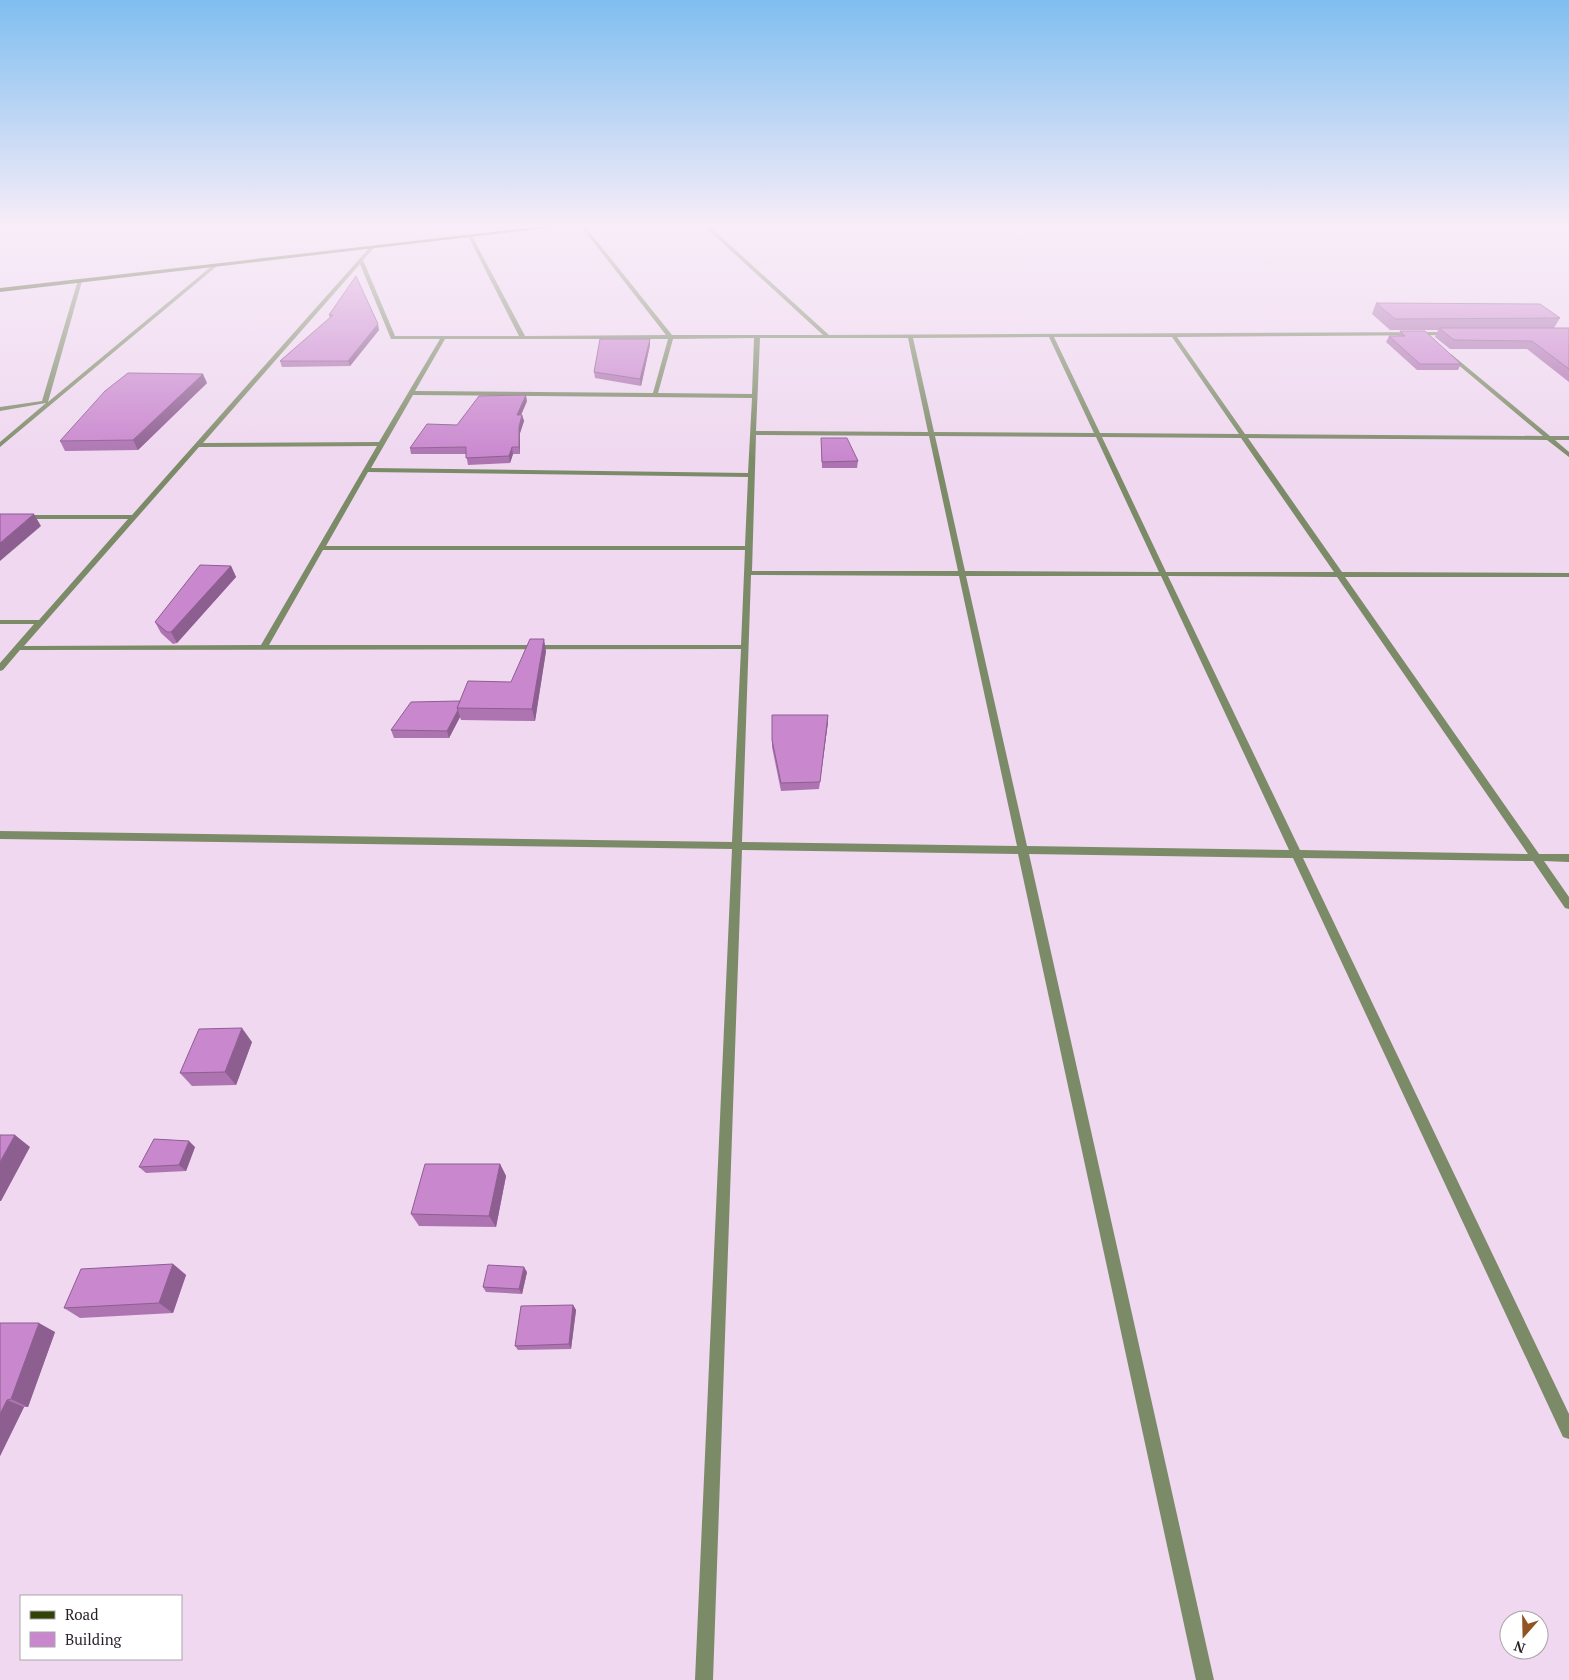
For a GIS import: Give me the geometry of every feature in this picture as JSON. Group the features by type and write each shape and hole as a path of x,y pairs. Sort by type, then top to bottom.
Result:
{"street":[{"path":"0,409 44,402 73,303"},
{"path":"0,445 169,303"},
{"path":"0,668 324,303"},
{"path":"379,303 393,338 1454,334"},
{"path":"505,303 523,338"},
{"path":"644,303 671,338"},
{"path":"791,303 828,337"},
{"path":"1425,334 1432,340"},
{"path":"1173,335 1569,905"},
{"path":"1051,336 1569,1431"},
{"path":"910,337 1204,1680"},
{"path":"263,648 443,338"},
{"path":"655,395 671,338"},
{"path":"704,1680 757,338"},
{"path":"1446,352 1569,455"},
{"path":"411,393 755,396"},
{"path":"753,433 1569,438"},
{"path":"198,445 382,444"},
{"path":"366,470 752,475"},
{"path":"0,517 134,516"},
{"path":"321,548 749,548"},
{"path":"748,573 1569,575"},
{"path":"0,622 41,622"},
{"path":"18,648 745,647"},
{"path":"0,835 1569,858"}],"building":[{"path":"337,303 369,303 378,324 348,361 280,361 333,315 329,315"},
{"path":"1376,303 1540,304 1560,318 1395,319"},
{"path":"1439,328 1569,328 1569,369 1532,341 1454,340"},
{"path":"1400,331 1425,331 1461,364 1420,364 1389,336 1405,336"},
{"path":"600,339 650,339 640,379 594,372"},
{"path":"128,373 203,374 133,440 60,441 105,391"},
{"path":"526,395 517,415 522,415 519,427 519,447 512,447 509,456 466,458 466,447 410,448 427,424 457,425 479,396"},
{"path":"821,438 847,438 858,461 822,462"},
{"path":"0,514 34,514 0,543"},
{"path":"200,565 231,566 171,632 167,632 155,622"},
{"path":"530,639 544,639 532,709 457,708 468,681 511,682"},
{"path":"460,701 458,710 447,731 391,730 411,702"},
{"path":"772,715 828,715 820,782 781,783 772,740"},
{"path":"242,1028 225,1072 180,1073 199,1029"},
{"path":"0,1135 15,1135 0,1162"},
{"path":"154,1139 189,1141 179,1165 139,1167"},
{"path":"425,1164 500,1164 489,1216 411,1214"},
{"path":"173,1264 159,1303 64,1308 81,1269"},
{"path":"488,1265 524,1267 519,1289 483,1287"},
{"path":"573,1305 569,1344 515,1346 521,1306"},
{"path":"0,1323 39,1323 11,1399 7,1400 0,1414"}]}
